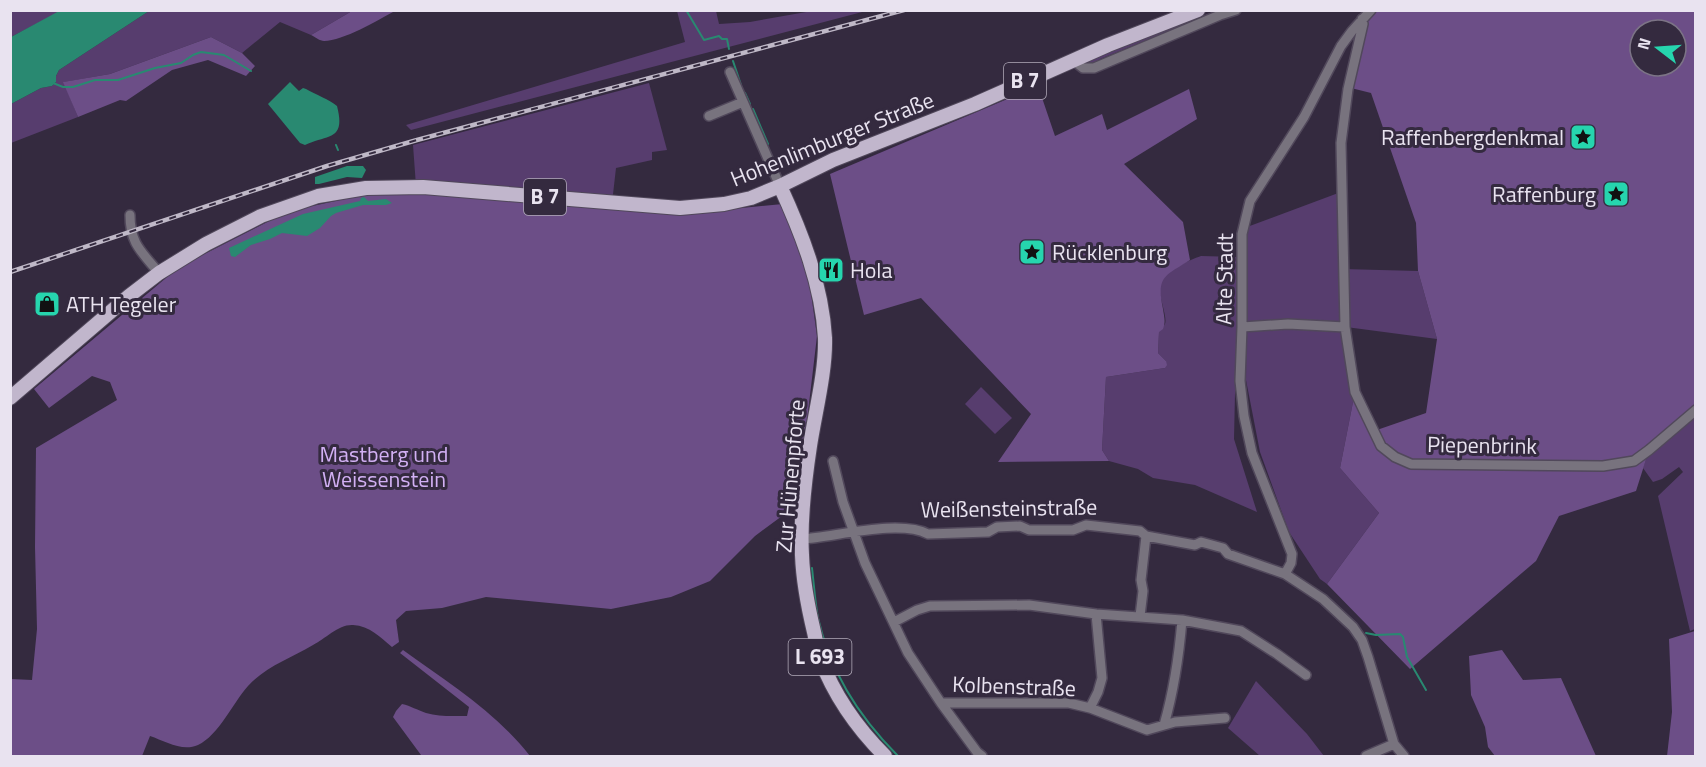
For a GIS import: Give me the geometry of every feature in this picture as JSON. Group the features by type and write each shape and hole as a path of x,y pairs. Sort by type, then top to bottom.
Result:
{"main road":[{"name":"Hohenlimburger Straße","path":"10,398 159,273 206,244 261,216 318,196 366,188 423,187 680,208 724,204 751,198 833,160 975,104 1076,59 1198,10"},
{"name":"Zur Hünenpforte","path":"780,186 813,269 821,303 825,340 807,471 801,554 804,586 820,658 839,698 849,714 885,756"}],"street":[{"path":"1076,59 1083,68 1094,68 1236,10"},
{"name":"Alte Stadt","path":"1285,574 1291,563 1292,554 1252,453 1244,416 1240,381 1242,234 1250,201 1305,117 1341,46 1371,10"},
{"name":"Piepenbrink","path":"1362,19 1363,24 1348,89 1341,143 1345,327 1355,392 1382,446 1395,457 1411,464 1603,466 1634,461 1695,410"},
{"path":"730,72 780,186"},
{"path":"709,116 743,102"},
{"path":"130,215 130,231 136,245 159,273"},
{"path":"1242,327 1287,324 1345,327"},
{"path":"833,461 853,531 874,583 908,653 941,703 982,756"},
{"name":"Weißensteinstraße","path":"802,539 883,528 920,529 928,534 988,532 997,527 1020,526 1029,530 1073,530 1086,525 1140,531 1146,536 1195,545 1201,542 1223,548 1228,554 1285,574 1323,599 1353,627 1362,640 1394,744"},
{"path":"1140,616 1146,536"},
{"path":"894,622 930,606 1029,605 1096,614 1182,620 1241,631 1306,675"},
{"path":"1090,708 1102,678 1096,614"},
{"path":"1164,725 1179,662 1182,620"},
{"name":"Kolbenstraße","path":"941,703 1070,704 1090,708 1147,730 1175,722 1225,718"},
{"path":"1366,756 1394,744 1404,756"}],"shaded area":[{"path":"61,10 149,11 59,70 56,82 52,86 41,88 11,104 11,37"},
{"path":"11,11 61,11 11,37"},
{"path":"149,11 352,11 311,35 280,22 242,53 211,37 110,74 64,82 78,117 11,143 11,104 41,88 52,86 56,82 59,70"},
{"path":"677,11 716,11 719,24 750,22 812,11 866,11 411,130 406,125 685,42"},
{"path":"1216,11 1226,11 1203,17 1100,59 1097,63 1088,64 1089,61 1116,48"},
{"path":"290,82 299,91 306,89 337,106 339,125 337,131 328,137 305,145 300,143 268,104"},
{"path":"649,83 667,150 652,152 652,160 616,168 612,203 416,186 413,145"},
{"path":"347,166 363,166 366,170 362,178 347,177 315,184 315,177"},
{"path":"1341,192 1342,269 1418,271 1437,339 1346,327 1355,392 1340,468 1379,513 1327,584 1320,579 1289,532 1260,452 1246,380 1247,227"},
{"path":"364,197 368,201 386,199 392,203 363,205 336,213 320,228 307,236 282,233 251,245 235,257 231,256 229,248 303,214 360,201"},
{"path":"1201,256 1238,257 1234,439 1257,512 1195,485 1153,478 1138,469 1109,461 1102,450 1106,377 1165,368 1166,361 1158,353 1159,331 1165,324 1160,292 1161,281 1173,269"},
{"path":"981,387 1012,418 995,434 965,404"},
{"path":"1695,410 1695,629 1690,631 1658,496 1683,472 1679,467 1662,479 1653,482 1643,468 1649,450"},
{"path":"1256,681 1307,734 1324,756 1260,756 1228,728"}],"green space":[{"path":"1378,10 1695,11 1695,410 1649,450 1636,491 1559,516 1536,561 1410,669 1327,584 1379,513 1340,468 1355,392 1374,431 1426,413 1437,339 1418,271 1416,223 1371,93 1351,88 1365,26"},
{"path":"352,11 395,11 341,38 324,41 311,35"},
{"path":"211,37 242,53 255,66 246,76 208,60 172,70 126,101 120,100 78,117 63,82 110,74"},
{"path":"1038,86 1055,136 1102,114 1107,130 1189,89 1197,119 1124,164 1183,222 1190,260 1164,278 1162,283 1161,298 1165,321 1163,329 1159,332 1158,353 1166,361 1165,368 1106,377 1102,450 1109,461 998,462 1031,414 921,298 864,315 830,174"},
{"name":"Mastberg und Weissenstein","path":"373,193 516,198 711,211 783,204 810,286 817,336 797,505 755,536 710,581 671,597 611,609 486,597 442,608 406,611 396,620 399,642 392,647 370,630 348,625 337,629 270,668 248,686 219,727 198,745 180,747 150,736 142,756 11,756 11,679 32,680 37,629 36,448 117,400 110,382 92,376 49,408 34,389 179,267 289,211"},
{"path":"1695,631 1695,756 1667,756 1672,712 1669,639"},
{"path":"403,650 454,686 502,725 530,756 420,756 393,717 402,704 426,713 446,716 467,716 469,707 400,653"},
{"path":"1502,650 1523,680 1561,678 1596,756 1495,756 1488,747 1485,727 1471,695 1469,656"}],"waterway":[{"path":"686,10 704,40 719,36 727,39 729,49"},
{"path":"53,83 63,87 73,87 95,80 118,80 155,68 181,63 201,52 224,55 251,71"},
{"path":"733,61 741,85"},
{"path":"745,93 750,104"},
{"path":"753,109 768,144"},
{"path":"336,145 338,150"},
{"path":"812,568 818,618 830,657 859,710 898,756"},
{"path":"1366,633 1400,634 1403,637 1407,657 1426,690"}],"railway":[{"path":"10,272 327,166 904,10"}],"place":[{"name":"Raffenbergdenkmal","path":"1583,137"},
{"name":"Raffenburg","path":"1616,194"},
{"name":"Rücklenburg","path":"1032,252"},
{"name":"Hola","path":"831,270"},
{"name":"ATH Tegeler","path":"47,304"}]}
